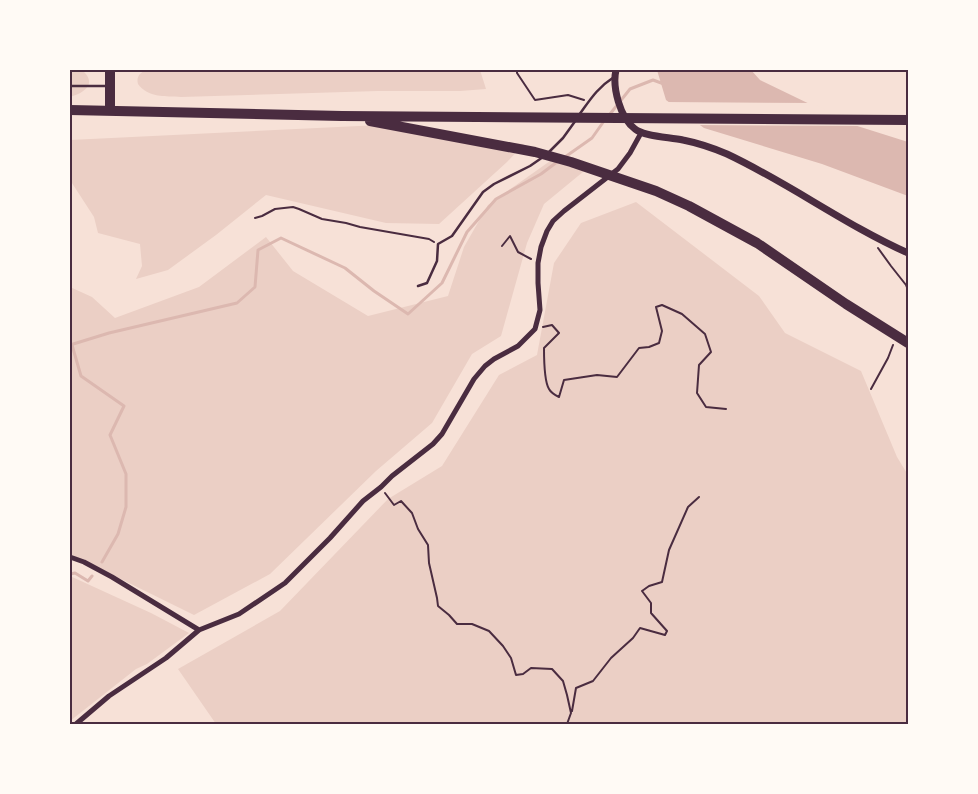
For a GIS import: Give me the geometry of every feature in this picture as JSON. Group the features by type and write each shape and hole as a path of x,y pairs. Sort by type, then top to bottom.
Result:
{"highway":[{"path":"110,70 110,111"},
{"path":"70,110 487,118 908,120"},
{"path":"342,116 535,152 656,190 690,206 757,243 846,304 908,343"}],"street":[{"path":"616,73 616,88 621,110 633,128 641,133 686,140 726,154 776,180 868,233 908,253"},
{"path":"76,724 108,696 166,658 199,630 239,614 285,583 330,538 363,501 434,444 442,434 474,379 485,366 518,346 535,329 540,310 538,262 541,247 553,221 618,169 641,133"},
{"path":"70,557 84,562 112,577 199,630"}],"lane":[{"path":"418,286 427,283 437,261 438,244 452,236 484,192 494,184 530,166 553,150 602,85 616,73"},
{"path":"70,86 110,86"}],"path":[{"path":"517,70 517,73 535,100 568,95 589,101"},
{"path":"255,218 275,209 293,207 322,218 360,227 429,239 438,244"},
{"path":"868,233 908,290"},
{"path":"502,246 510,236 518,252 538,262"},
{"path":"535,329 552,325 559,333 544,348 544,365 548,388 559,397 564,380 597,375 617,377 640,348 649,347 659,342 662,331 656,306 662,305 682,314 705,334 711,352 699,364 697,393 706,406 726,408"},
{"path":"907,309 908,305"},
{"path":"871,389 895,341"},
{"path":"381,487 394,504 401,501 412,513 418,529 428,545 429,563 438,606 457,624 472,624 489,631 503,646 510,658 516,676 523,674 531,668 552,669 563,681 571,713"},
{"path":"567,724 576,688 592,681 611,658 633,638 640,628 665,635 667,631 651,612 651,603 642,591 648,586 662,582 669,550 688,507 699,497"}],"shaded area":[{"path":"70,70 82,70 87,75 89,84 80,93 70,97"},
{"path":"147,70 480,70 486,89 169,97 152,94 142,89 138,84 139,75"},
{"path":"657,70 751,70 760,80 851,124 908,142 908,196 822,164 704,128 666,100"},
{"path":"380,125 486,141 524,144 439,224 386,223 266,195 168,270 136,279 142,266 140,244 98,233 94,217 70,180 70,140"},
{"path":"560,154 589,167 544,204 527,243 501,336 472,354 432,423 376,471 270,574 194,615 70,554 70,287 92,297 115,318 199,287 266,237 293,271 368,316 448,296 464,247 488,205"},
{"path":"636,202 759,296 785,333 861,371 897,457 908,475 908,724 216,724 178,669 280,611 388,499 442,466 499,375 537,355 554,263 581,223"},
{"path":"70,576 151,613 189,633 147,664 136,669 70,721"}],"pier":[{"path":"664,102 812,103 864,126 696,125"}],"waterway":[{"path":"610,114 630,89 653,80 664,84"},
{"path":"565,157 592,138 604,121"},
{"path":"70,345 109,333 237,303 255,287 258,250 281,238 345,268 408,314 442,283 467,232 496,199 541,174 557,162"},
{"path":"72,345 81,376 124,406 110,435 126,474 126,507 118,534 102,562"},
{"path":"70,574 75,573 88,581 92,576"}]}
